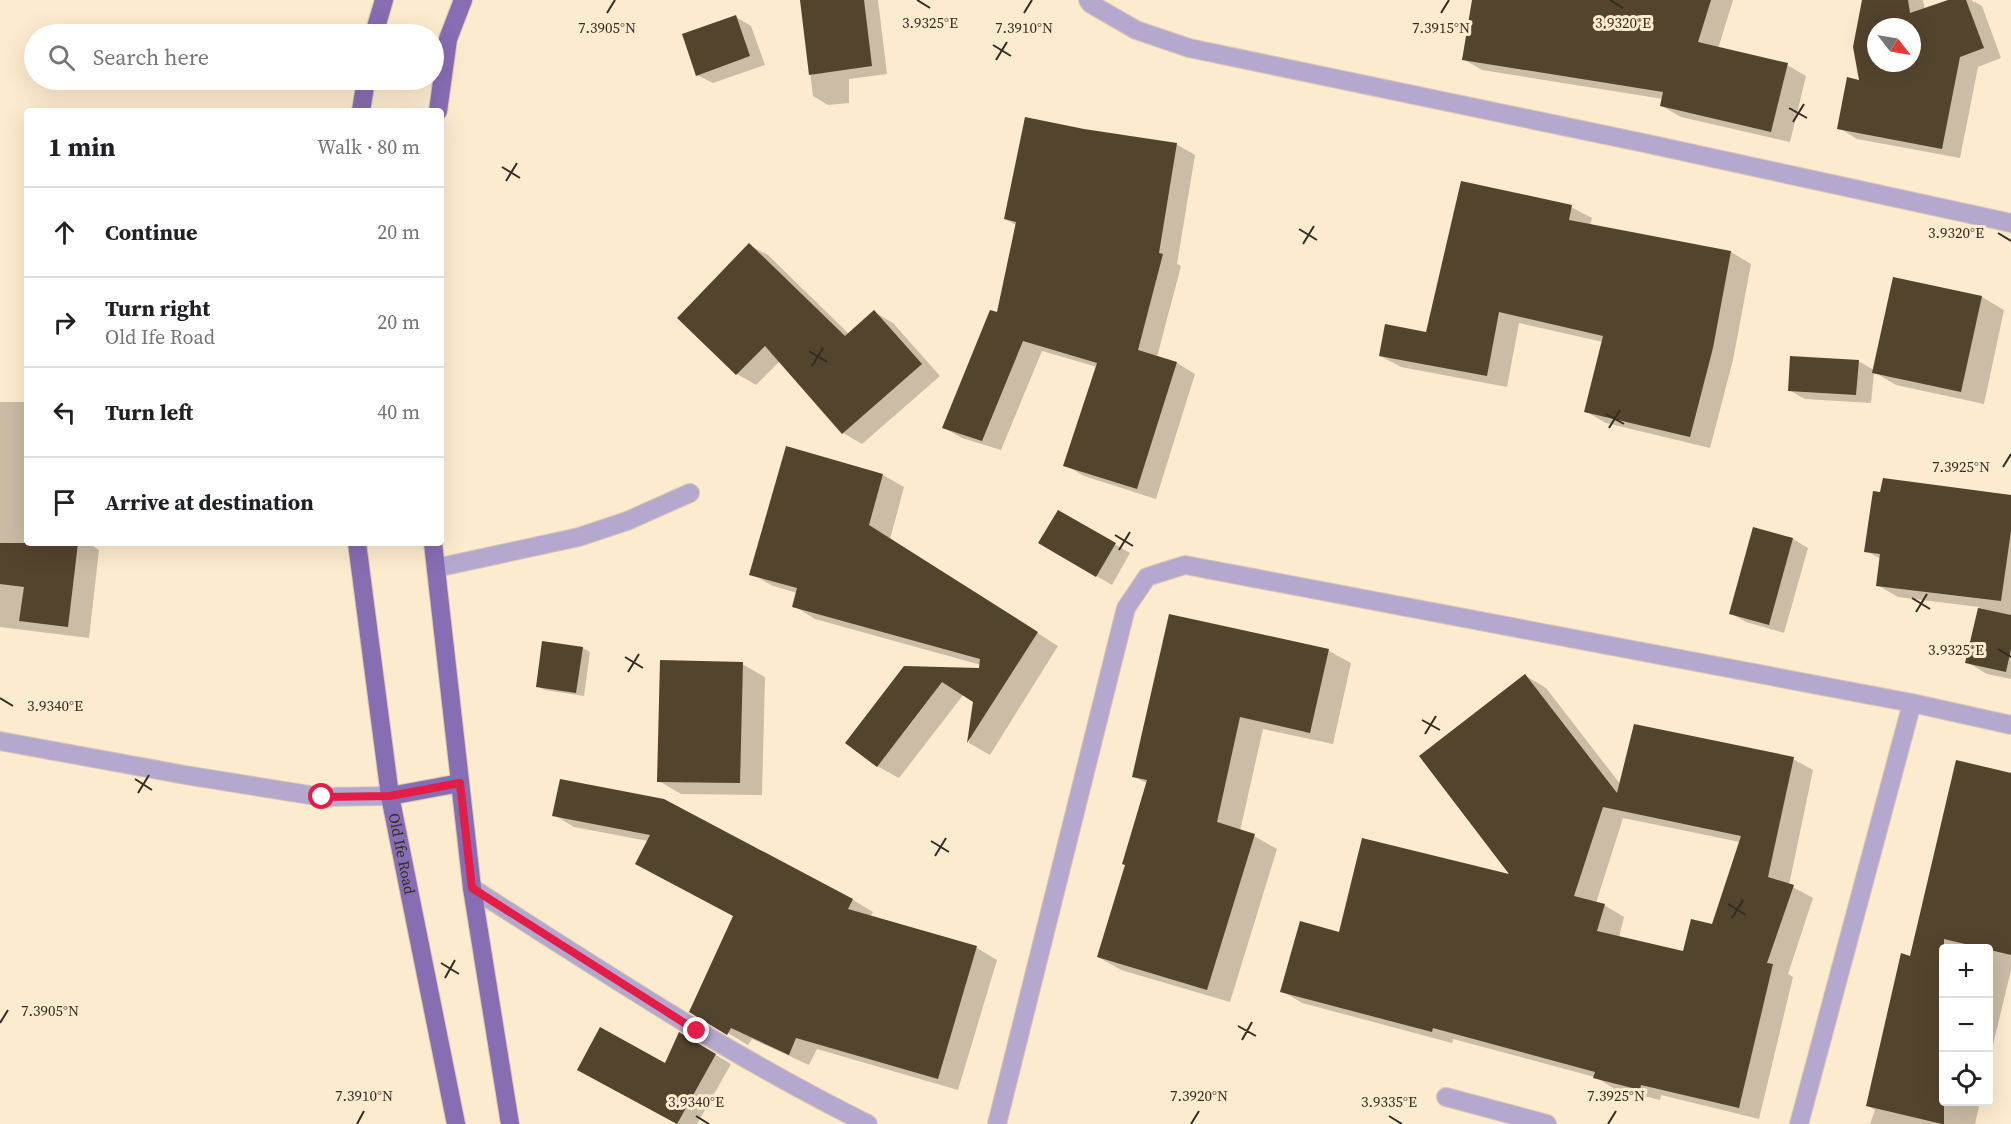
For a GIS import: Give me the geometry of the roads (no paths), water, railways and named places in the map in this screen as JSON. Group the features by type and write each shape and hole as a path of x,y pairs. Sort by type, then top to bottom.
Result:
{"main road":[{"path":"377,24 384,0"},
{"path":"444,68 448,39 462,0"},
{"path":"361,108 364,90"},
{"path":"438,108 441,90"},
{"name":"Old Ife Road","path":"357,546 390,796 456,1124"},
{"path":"433,546 472,888 510,1124"},
{"path":"390,796 460,783"}],"street":[{"path":"1094,1 1136,30 1189,48 1655,145 2011,223"},
{"path":"436,568 579,537 690,494"},
{"path":"998,1124 1126,608 1147,577 1185,565 1912,703 2011,725"},
{"path":"1799,1124 1912,703"},
{"path":"0,741 322,797 390,796"},
{"path":"472,888 697,1031 806,1093 868,1124"},
{"path":"1446,1096 1546,1124"}]}
